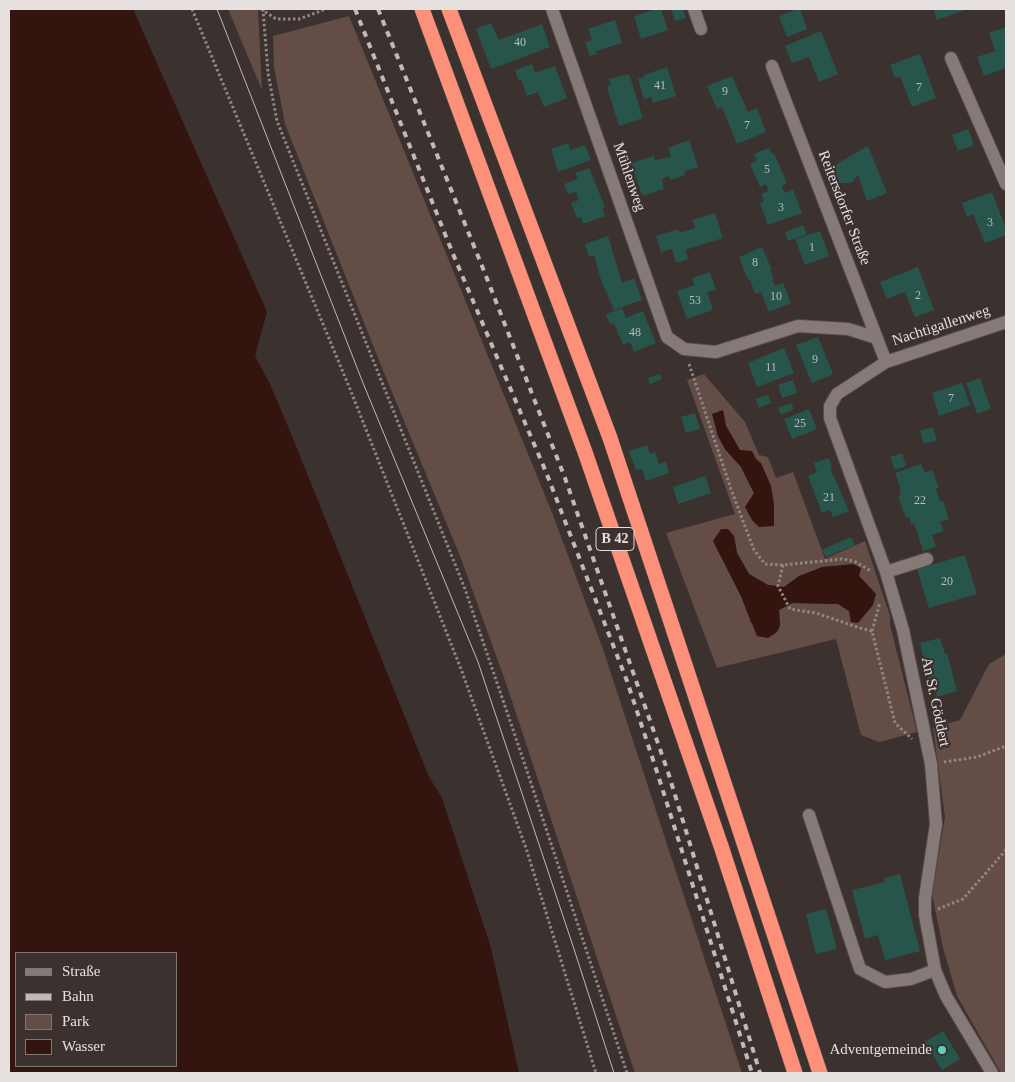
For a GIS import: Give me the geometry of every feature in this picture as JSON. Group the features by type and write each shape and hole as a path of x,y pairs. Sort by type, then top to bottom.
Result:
{"highway":[{"name":"B 42","path":"422,9 586,452 721,846 795,1073"},
{"name":"B 42","path":"449,9 610,438 820,1073"}],"street":[{"name":"Mühlenweg","path":"552,9 667,337 684,349"},
{"path":"694,9 701,29"},
{"path":"951,58 1006,184"},
{"name":"Reitersdorfer Straße","path":"772,66 886,362"},
{"name":"Nachtigallenweg","path":"886,362 1006,322"},
{"name":"Nachtigallenweg","path":"684,349 716,352 798,326 848,329 876,338"},
{"name":"An St. Göddert","path":"886,362 837,394 830,406 830,418 886,573 903,630 931,764 936,824 925,898 925,915 935,970 946,996 992,1073"},
{"path":"886,573 927,559"},
{"path":"809,815 860,969 885,982 910,979 935,970"}],"path":[{"path":"192,9 350,389 461,669 526,848 596,1073"},
{"path":"262,9 276,19 299,19 326,9"},
{"path":"262,9 268,73 278,121 465,589 627,1073"},
{"path":"684,349 732,492 754,550 765,564 783,565 842,559 854,561 875,575 886,573"},
{"path":"783,565 778,586 790,609 816,613 872,631"},
{"path":"878,598 879,606 872,631 895,722 916,742"},
{"path":"931,764 977,757 1006,746"},
{"path":"925,915 963,899 1006,850"}],"green space":[{"path":"228,9 258,9 262,90"},
{"path":"349,16 553,515 603,649 742,1073 635,1073 507,686 460,556 380,363 285,124 274,67 273,36"},
{"path":"704,374 745,422 759,455 768,457 776,478 793,472 825,559 865,541 890,616 890,625 917,732 879,742 861,735 836,639 717,668 666,533 735,514 687,380","holes":["723,410 726,426 740,450 761,464 771,486 774,506 754,493 741,467 725,449 718,436 713,414","734,536 737,553 749,574 768,585 784,587 799,576 859,576 876,594 849,611 838,604 792,603 779,610 780,626 751,623 741,596 713,541"]},
{"path":"1006,654 1006,1073 1001,1073 957,996 942,944 932,894 945,817 933,728 960,720 989,664"}],"water":[{"path":"9,9 133,9 267,312 255,356 270,384 292,436 429,777 442,798 491,948 519,1073 9,1073"},
{"path":"723,410 726,426 740,450 752,451 756,459 761,463 771,486 774,526 759,527 752,520 745,507 754,493 741,467 725,449 718,436 712,414"},
{"path":"721,529 728,529 734,536 737,553 749,574 768,585 784,587 799,576 822,567 853,564 861,568 859,576 876,594 873,605 858,623 851,622 849,611 838,604 792,603 779,610 780,626 777,632 768,638 757,636 741,596 713,541"}],"building":[{"path":"661,9 668,30 641,39 634,16"},
{"path":"671,9 683,9 686,18 675,21"},
{"path":"800,9 807,29 787,37 779,16"},
{"path":"933,9 968,9 937,20"},
{"path":"615,20 622,43 596,51 597,54 590,56 585,42 592,40 588,29"},
{"path":"491,23 499,40 542,24 550,47 491,69 476,29"},
{"path":"1006,27 1006,68 984,76 977,57 995,51 989,33"},
{"path":"821,31 838,74 819,82 809,57 792,63 785,46"},
{"path":"920,54 936,98 912,107 900,76 895,78 890,65"},
{"path":"532,64 535,73 555,66 567,98 544,107 538,92 527,96 521,79 518,80 515,70"},
{"path":"667,67 676,96 653,103 651,97 644,99 638,79"},
{"path":"629,74 643,118 619,126 607,87 611,85 609,79"},
{"path":"732,76 748,112 757,108 766,132 737,144 722,107 717,109 707,86"},
{"path":"968,129 974,145 958,151 952,135"},
{"path":"689,140 698,167 684,172 685,175 671,180 669,176 662,179 664,189 642,196 631,163 654,156 655,160 671,157 668,148"},
{"path":"568,143 570,150 585,145 591,160 558,172 551,149"},
{"path":"868,146 887,193 867,201 858,175 852,182 839,183 833,166"},
{"path":"769,148 772,154 774,153 787,183 782,186 785,193 793,190 802,213 768,225 760,203 764,201 761,194 769,191 766,184 760,187 750,164 757,160 754,154"},
{"path":"589,168 605,207 602,208 605,216 583,224 581,217 577,218 571,203 579,200 576,192 568,194 564,184 578,179 575,173"},
{"path":"992,192 1006,229 1006,235 985,243 973,214 967,217 962,203"},
{"path":"715,213 723,238 685,250 688,259 676,263 672,249 661,252 656,236 678,229 679,233 695,228 692,220"},
{"path":"803,225 807,234 788,241 785,232"},
{"path":"820,231 829,256 805,265 795,239"},
{"path":"608,236 622,283 634,278 642,300 614,310 601,280 594,255 589,257 585,244"},
{"path":"762,247 772,270 770,270 775,286 783,283 791,303 769,312 761,292 755,294 739,257"},
{"path":"918,267 934,310 915,317 905,292 887,299 880,282"},
{"path":"710,272 716,290 707,292 713,310 687,319 677,291 695,285 692,278"},
{"path":"622,308 626,318 643,311 656,343 634,352 630,342 623,345 614,323 610,324 606,314"},
{"path":"818,337 833,374 812,383 796,345"},
{"path":"784,348 794,373 757,387 748,363"},
{"path":"660,374 662,379 650,384 648,378"},
{"path":"980,378 991,409 977,414 966,383"},
{"path":"793,380 797,393 782,398 778,385"},
{"path":"962,383 970,405 939,416 932,393"},
{"path":"768,395 771,403 759,408 756,399"},
{"path":"791,403 794,409 781,415 778,408"},
{"path":"809,409 817,429 792,439 784,419"},
{"path":"695,413 700,429 686,433 681,417"},
{"path":"933,427 937,440 924,444 920,431"},
{"path":"647,445 650,454 655,452 659,464 666,462 669,473 646,481 642,469 636,470 629,451"},
{"path":"902,453 906,466 895,470 890,457"},
{"path":"829,458 832,467 830,468 849,511 833,517 830,510 822,513 808,476 817,472 814,463"},
{"path":"921,464 925,473 932,470 939,488 936,489 940,501 943,501 949,519 940,522 944,531 932,535 936,547 923,551 914,523 911,524 909,517 906,518 898,497 901,495 899,490 901,489 895,473"},
{"path":"705,476 711,493 678,504 673,487"},
{"path":"851,537 855,545 826,557 822,550"},
{"path":"965,555 977,594 929,608 917,569"},
{"path":"940,638 945,654 947,653 957,691 937,697 932,681 929,682 920,643"},
{"path":"900,874 920,951 885,960 878,935 865,939 852,890 885,882 884,878"},
{"path":"826,909 837,949 816,954 806,914"},
{"name":"Adventgemeinde","path":"943,1031 960,1059 942,1070 925,1042"}],"tram line":[{"path":"217,9 363,383 478,662 614,1073"}],"railway":[{"path":"355,9 453,254 546,472 627,681 752,1073"},
{"path":"378,9 565,478 668,772 760,1073"}],"place":[{"name":"Adventgemeinde","path":"942,1050"}]}
